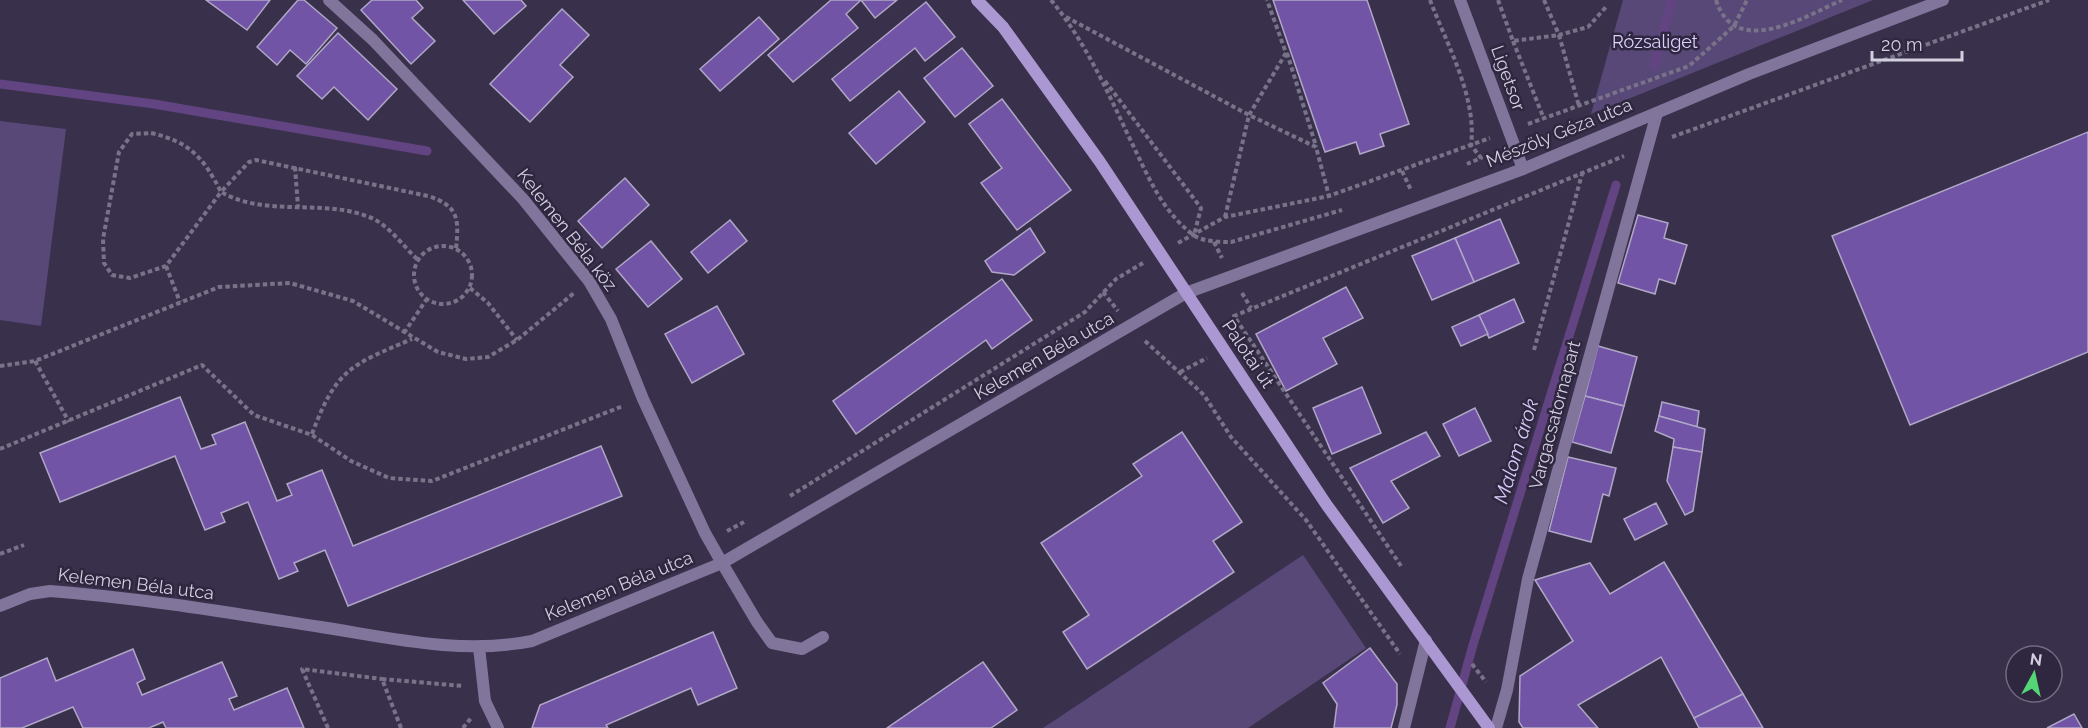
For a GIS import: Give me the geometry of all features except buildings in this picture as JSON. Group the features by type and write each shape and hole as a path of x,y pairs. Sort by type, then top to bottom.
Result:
{"main road":[{"name":"Palotai út","path":"977,0 1010,36 1100,162 1326,504 1489,728"}],"street":[{"name":"Kelemen Béla köz","path":"329,0 373,40 523,199 589,281 611,319 643,399 705,533 711,539 722,563 772,643 802,649 823,637"},
{"name":"Ligetsor","path":"1460,0 1523,169"},
{"name":"Mészöly Géza utca","path":"1186,293 1523,169 1749,74 1943,0"},
{"name":"Vargacsatornapart","path":"1496,728 1507,690 1528,579 1657,113"},
{"name":"Kelemen Béla utca","path":"0,606 30,594 50,591 218,611 428,645 479,647 504,646 532,641 722,563 1186,293"},
{"path":"1404,728 1425,640"},
{"path":"479,647 485,700 498,728"}],"path":[{"path":"1051,0 1065,17 1099,73 1161,203 1193,236 1214,242 1232,242 1344,210"},
{"path":"1267,0 1316,147 1329,196"},
{"path":"1430,0 1467,99 1473,124 1470,146"},
{"path":"1498,0 1544,119"},
{"path":"1544,0 1558,35 1579,106"},
{"path":"1716,0 1719,11 1734,26 1749,31 1772,30 1842,0"},
{"path":"1193,236 1225,217 1329,196 1689,66 1734,26 1748,0"},
{"path":"1406,573 1234,316 1647,147 2049,0"},
{"path":"1513,40 1558,35 1588,27 1606,7"},
{"path":"1065,17 1249,115 1316,147"},
{"path":"1225,217 1249,115 1286,53"},
{"path":"1099,73 1201,208 1193,236"},
{"path":"417,259 370,217 298,207 281,209 234,200 221,192 211,173 193,150 176,139 151,133 132,134 119,152 103,238 104,264 112,275 130,278 166,266 221,192 249,162 256,160 446,202 457,221 456,249"},
{"path":"1461,167 1481,158 1470,146"},
{"path":"296,167 298,207"},
{"path":"1402,171 1411,190"},
{"path":"1534,350 1582,173"},
{"path":"1400,194 1421,186"},
{"path":"434,247 456,249 465,255 471,265 470,288 462,298 451,304 438,305 426,300 418,292 413,281 413,270 417,259 434,247"},
{"path":"787,497 1085,312 1116,279 1160,253"},
{"path":"166,266 180,302"},
{"path":"0,366 35,361 219,287 291,283 353,301 412,339 438,352 466,359 488,357 517,340 589,281"},
{"path":"470,288 488,303 517,340"},
{"path":"1104,292 1130,327 1204,395 1231,437 1306,520 1394,648 1418,671"},
{"path":"404,333 426,300"},
{"path":"312,435 333,388 348,371 363,360 412,339"},
{"path":"35,361 69,422"},
{"path":"0,450 202,365 254,415 312,435 351,461 389,478 432,481 643,399"},
{"path":"711,539 748,521"},
{"path":"0,554 24,545"},
{"path":"328,728 302,669 467,687"},
{"path":"382,679 401,728"}],"green space":[{"name":"Rózsaliget","path":"1623,0 1873,0 1591,114"},
{"path":"0,121 66,129 41,326 0,320"},
{"path":"1303,555 1366,648 1248,728 1043,728"}],"waterway":[{"name":"Malom árok","path":"1654,66 1672,0"},
{"path":"0,84 154,104 427,151"},
{"name":"Malom árok","path":"1450,728 1473,645 1616,185"}]}
